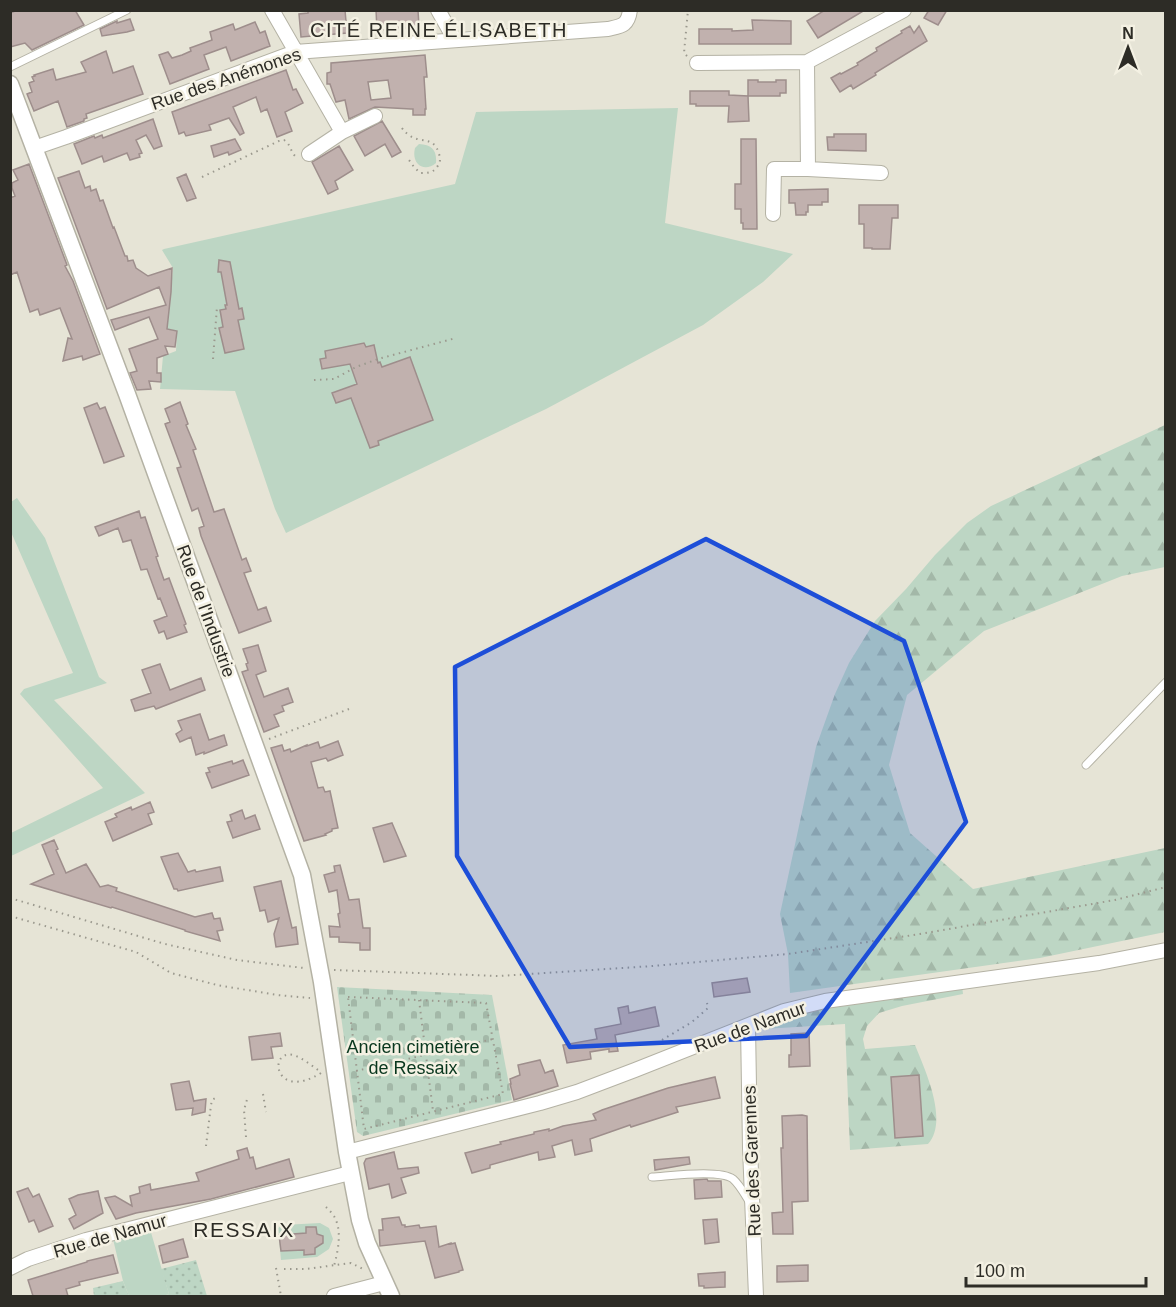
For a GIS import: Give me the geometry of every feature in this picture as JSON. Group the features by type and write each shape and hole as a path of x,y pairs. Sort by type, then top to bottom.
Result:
{"street":[{"path":"272,10 342,132"},
{"path":"438,10 454,40"},
{"name":"Rue des Anémones","path":"34,148 295,52 608,29 622,26 629,18 630,10"},
{"path":"697,63 807,62 904,10"},
{"path":"807,62 808,169"},
{"name":"Rue de l'Industrie","path":"10,84 127,394 302,875 325,999 329,1073 360,1220 367,1243 388,1290"},
{"path":"309,154 342,132 375,116"},
{"path":"773,214 774,169 881,173"},
{"name":"Rue de Namur","path":"347,1152 540,1104 635,1070 784,1011 825,1001 1099,963 1166,950"},
{"name":"Rue des Garennes","path":"747,1026 756,1296"},
{"name":"Rue de Namur","path":"10,1268 28,1259 86,1240 350,1173"},
{"path":"334,1296 388,1290"}],"lane":[{"path":"10,67 127,10"},
{"path":"1086,765 1166,682"},
{"path":"652,1177 725,1175 733,1179 753,1208"}],"path":[{"path":"688,10 684,53 697,63"},
{"path":"402,128 409,135 434,144 440,159 434,171 428,174 420,173 409,160"},
{"path":"202,177 279,141 288,142 293,155 297,158 309,154"},
{"path":"213,359 218,307"},
{"path":"314,380 334,380 378,359 456,338"},
{"path":"255,745 349,709"},
{"path":"10,898 165,944 237,960 320,969 500,976 788,954 1115,900 1166,887"},
{"path":"10,916 136,952 171,973 217,985 277,995 325,999"},
{"path":"348,997 486,1003 493,1039 503,1094 364,1129 348,997"},
{"path":"419,1000 434,1111"},
{"path":"662,1040 692,1022 708,1008 707,1003"},
{"path":"356,1071 493,1039"},
{"path":"289,1055 329,1073 308,1081 290,1082 279,1074 278,1064 280,1060 289,1055"},
{"path":"263,1094 266,1112"},
{"path":"246,1137 244,1110 248,1096"},
{"path":"206,1146 212,1100 217,1097"},
{"path":"326,1207 335,1217 339,1228 337,1257 334,1266"},
{"path":"284,1269 306,1269 351,1263"},
{"path":"276,1268 281,1296"},
{"path":"304,1296 315,1296"}],"highlighted area":[{"path":"706,539 904,641 966,822 806,1036 570,1047 457,856 455,667"}],"green space":[{"path":"678,108 665,223 793,254 763,282 703,325 546,409 286,533 275,509 235,391 160,389 163,356 176,351 177,331 167,329 173,268 162,250 455,184 476,112"},
{"path":"419,144 433,149 436,163 423,167 417,162 414,154"},
{"path":"1165,425 1165,567 1122,576 984,631 907,695 889,765 910,833 973,889 1165,848 1165,932 1040,958 790,993 788,954 780,914 816,747 849,663 875,621 967,523 991,506"},
{"path":"17,498 45,538 99,677 107,683 54,700 145,793 11,856 11,833 103,788 20,694 24,689 73,673 11,532 11,502"},
{"path":"962,985 963,994 879,1013 867,1026 863,1039 865,1049 915,1045 929,1081 936,1109 934,1134 928,1144 850,1150 845,1024 764,1029 772,1019 797,1011"},
{"name":"Ancien cimetière de Ressaix","path":"337,987 492,995 512,1100 363,1136 357,1132"},
{"path":"320,1223 329,1228 333,1239 329,1249 317,1257 281,1260 278,1228 283,1225"},
{"path":"150,1229 169,1294 129,1296 113,1239"},
{"path":"196,1260 207,1296 163,1296 169,1294 161,1269"},
{"path":"123,1281 129,1296 94,1296 93,1288"}],"building":[{"path":"18,10 75,10 84,25 32,50 25,43 10,47 10,13"},
{"path":"308,10 345,10 347,33 301,37 299,14 308,13"},
{"path":"376,10 418,10 419,27 377,30"},
{"path":"825,10 865,10 818,38 807,21"},
{"path":"929,10 947,10 938,25 924,18"},
{"path":"130,19 134,30 102,36 100,29 117,21 117,23"},
{"path":"752,20 791,21 791,44 699,44 699,29 753,30"},
{"path":"255,22 260,33 265,31 270,46 231,61 226,47 204,55 209,69 170,84 159,55 168,52 172,58 182,55 191,51 190,48 212,40 210,32 233,24 235,30"},
{"path":"910,26 914,33 919,26 927,41 853,89 851,85 840,92 831,78 858,65 857,63 877,51 876,48"},
{"path":"106,51 113,73 133,66 143,94 86,114 87,118 84,121 67,127 58,101 34,111 27,94 32,92 29,83 34,81 32,77 34,75 53,69 56,80 86,72 81,62"},
{"path":"425,55 427,77 424,77 425,115 413,115 413,109 375,107 349,119 345,100 336,102 330,84 327,84 327,73 331,72 331,63","holes":["388,80 391,98 371,100 368,82"]},
{"path":"286,70 293,90 296,89 303,103 285,112 292,131 277,137 267,109 261,112 256,97 233,107 244,133 240,135 229,118 209,125 211,130 186,136 184,132 179,134 172,112"},
{"path":"748,80 776,82 776,80 786,80 786,93 780,93 780,96 748,96"},
{"path":"690,91 729,91 729,95 748,96 749,121 728,122 729,106 690,104"},
{"path":"153,119 162,146 154,149 146,135 136,140 142,153 139,154 140,157 130,160 127,153 104,162 102,156 82,164 74,144 94,136 95,138 102,135 103,138"},
{"path":"382,121 401,152 392,157 385,144 365,156 354,136"},
{"path":"834,134 866,134 866,151 828,150 827,137 834,137"},
{"path":"235,139 241,150 229,155 228,152 214,157 211,146"},
{"path":"741,139 756,139 757,229 743,229 741,209 735,209 735,184 741,184"},
{"path":"339,146 353,170 335,181 338,189 328,194 312,162"},
{"path":"29,164 67,265 65,266 73,281 100,354 83,360 82,356 63,361 68,338 72,339 60,308 40,315 38,309 30,312 17,272 10,275 10,198 15,196 12,183 18,180 13,170"},
{"path":"79,171 85,188 90,186 91,191 96,189 100,201 103,200 128,261 133,260 136,268 148,276 172,268 167,329 177,331 175,347 165,346 168,354 157,358 157,373 161,373 161,382 149,381 151,389 137,390 130,373 137,371 129,349 158,339 149,317 115,330 111,320 166,305 159,287 107,309 58,178"},
{"path":"186,174 196,198 187,201 177,178"},
{"path":"828,189 828,202 822,202 822,205 808,205 806,215 796,215 795,203 789,203 789,190"},
{"path":"859,205 898,205 898,218 892,218 890,249 864,248 864,224 859,224"},
{"path":"219,260 230,262 239,309 242,308 244,319 238,320 244,349 225,353 219,328 223,327 220,310 226,309 225,305 227,305 221,272 218,272"},
{"path":"364,343 366,347 374,345 378,363 380,362 382,367 410,357 433,420 378,441 379,445 370,448 351,398 336,403 332,393 357,384 350,364 322,369 320,359 326,358 325,351"},
{"path":"180,402 214,512 224,509 242,560 246,558 251,571 244,573 258,610 266,607 271,621 239,633 201,536 199,528 204,526 198,508 192,511 177,468 181,467 165,424 170,422 165,409"},
{"path":"97,403 100,409 105,407 124,456 104,463 84,408"},
{"path":"139,511 141,518 145,517 164,580 169,578 186,624 184,625 187,632 167,639 164,631 159,633 154,621 167,616 147,569 141,570 131,540 123,542 118,528 99,536 95,527"},
{"path":"258,645 266,671 256,675 264,697 288,688 293,702 282,706 284,711 274,715 279,726 264,732 242,672 248,670 243,649"},
{"path":"160,664 170,690 201,678 205,690 156,709 154,706 135,711 131,700 151,693 142,670"},
{"path":"200,714 209,740 224,735 227,745 196,755 191,737 180,742 176,734 182,730 178,721"},
{"path":"338,741 343,755 328,761 326,758 311,762 318,788 323,787 325,792 330,791 338,828 332,829 326,835 304,841 271,748 282,745 284,751 290,749 291,752 318,742 320,748"},
{"path":"243,760 249,775 212,788 206,773 210,772 208,768"},
{"path":"150,802 154,812 148,814 152,824 113,841 105,822 117,817 115,814"},
{"path":"242,810 245,819 255,815 260,829 233,838 227,822 232,821 230,815"},
{"path":"392,823 406,856 384,862 373,828"},
{"path":"54,840 66,873 86,864 100,887 108,885 117,888 116,891 195,917 212,913 214,919 220,918 223,930 217,931 220,941 31,884 54,874 42,845"},
{"path":"178,853 188,872 220,867 223,881 178,891 174,889 161,857"},
{"path":"340,865 349,900 359,899 363,928 370,928 370,950 360,950 360,943 339,942 339,937 330,937 329,926 340,927 338,914 340,913 337,890 329,892 324,875 335,872 334,866"},
{"path":"281,881 292,928 296,927 298,944 276,947 274,934 279,918 268,922 265,910 260,911 254,887"},
{"path":"747,978 750,992 714,997 712,983"},
{"path":"628,1006 629,1013 655,1007 659,1026 615,1035 618,1051 609,1052 609,1049 590,1052 591,1059 567,1063 563,1045 597,1039 595,1029 621,1024 618,1008"},
{"path":"280,1033 282,1046 271,1047 273,1058 252,1060 249,1037"},
{"path":"809,1033 810,1066 789,1067 791,1034"},
{"path":"540,1060 545,1073 553,1070 558,1086 514,1100 510,1079 520,1075 518,1065"},
{"path":"919,1075 923,1136 895,1138 891,1077"},
{"path":"715,1077 720,1098 676,1107 678,1112 590,1139 592,1151 575,1155 572,1140 552,1146 555,1157 539,1160 538,1152 490,1165 490,1168 472,1173 465,1153 534,1134 534,1132 549,1129 549,1131 596,1120 593,1114 602,1110 668,1088"},
{"path":"189,1081 194,1102 206,1099 205,1112 192,1115 193,1108 176,1110 171,1084"},
{"path":"782,1116 807,1116 808,1201 792,1202 793,1234 773,1234 772,1213 783,1212"},
{"path":"247,1148 250,1158 253,1157 256,1169 289,1159 294,1177 211,1199 116,1219 105,1198 115,1196 132,1206 130,1196 140,1193 139,1187 150,1184 151,1190 199,1181 196,1173 239,1159 237,1151"},
{"path":"394,1152 398,1169 418,1167 419,1173 401,1178 406,1193 392,1198 389,1184 369,1189 364,1163 366,1159"},
{"path":"689,1157 690,1164 655,1170 654,1160"},
{"path":"707,1179 708,1181 721,1181 722,1197 695,1199 694,1180"},
{"path":"28,1188 33,1197 39,1194 53,1226 39,1232 34,1220 29,1222 17,1192"},
{"path":"98,1191 103,1213 74,1229 69,1219 76,1215 69,1199"},
{"path":"399,1217 405,1227 436,1226 439,1247 455,1243 463,1270 435,1278 425,1241 380,1246 379,1230 383,1230 382,1219"},
{"path":"717,1219 719,1242 705,1244 703,1220"},
{"path":"306,1227 316,1227 317,1234 323,1236 323,1243 315,1248 315,1254 304,1255 304,1250 281,1251 279,1235 306,1233"},
{"path":"183,1239 188,1257 163,1263 159,1246"},
{"path":"113,1255 118,1273 79,1282 80,1285 66,1289 68,1296 33,1296 28,1280"},
{"path":"808,1265 808,1281 777,1282 777,1266"},
{"path":"725,1272 725,1287 704,1288 704,1286 699,1286 698,1274"}],"district":[{"name":"CITÉ REINE ÉLISABETH","path":"439,30"},
{"name":"RESSAIX","path":"244,1229"}]}
